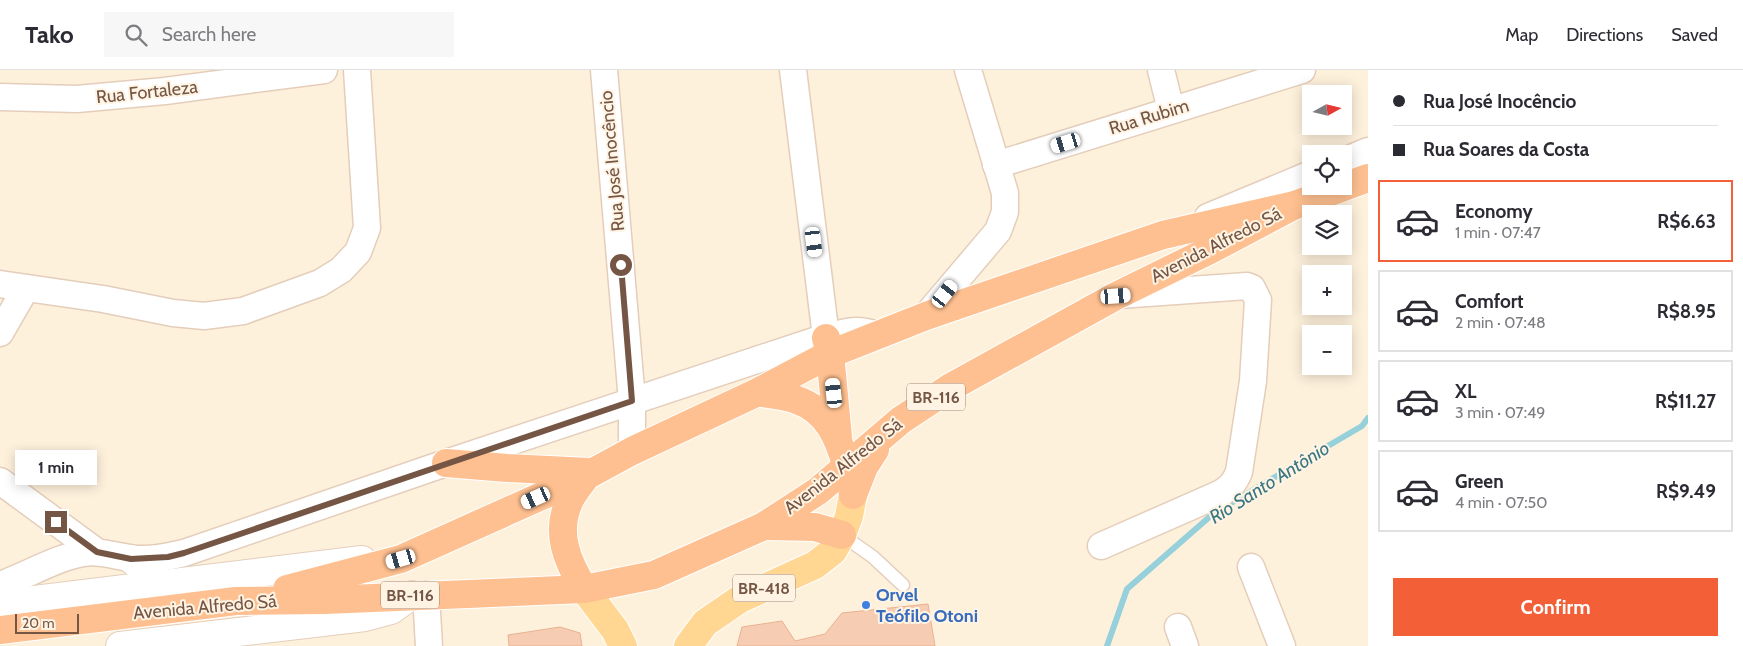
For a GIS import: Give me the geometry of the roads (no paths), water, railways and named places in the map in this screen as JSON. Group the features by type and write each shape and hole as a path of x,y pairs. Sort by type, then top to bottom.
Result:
{"highway":[{"name":"Avenida Alfredo Sá","path":"589,474 758,392 828,345 878,335 926,316 1163,236 1295,205 1368,178"},
{"name":"Avenida Alfredo Sá","path":"0,630 236,600 325,600 584,589 654,575 764,526 818,491 901,420 951,387 1116,296 1210,250 1295,205"},
{"path":"828,345 838,438 847,467"},
{"path":"758,392 797,400 822,414 838,438"},
{"path":"853,495 864,467 875,450 901,420"},
{"path":"446,463 589,474"},
{"path":"584,589 572,569 563,546 562,521 569,500 589,474"},
{"name":"BR-116","path":"236,600 322,581 401,559 589,474"},
{"path":"764,526 816,527 842,535"}],"main road":[{"name":"BR-418","path":"688,646 705,623 740,599 815,565 833,550 842,535 849,516 853,495 847,467"},
{"path":"584,589 615,630 623,646"}],"street":[{"name":"Rua Fortaleza","path":"0,97 76,99 165,91 324,70"},
{"path":"0,284 103,299 173,313 204,316 243,311 320,283 341,270 358,252 367,228 357,70"},
{"name":"Rua José Inocêncio","path":"604,70 632,401 632,452"},
{"path":"793,70 828,345"},
{"path":"926,316 998,231 1005,212 1005,193 968,70"},
{"path":"1161,70 1171,110"},
{"name":"Rua Rubim","path":"996,165 1302,70"},
{"path":"1352,158 1368,151"},
{"name":"Avenida Alfredo Sá","path":"1163,236 1302,178"},
{"path":"1101,546 1218,496 1234,483 1239,472 1254,381 1258,300 1252,288 1247,286 1116,296"},
{"path":"0,333 26,288"},
{"name":"Avenida Alfredo Sá","path":"97,552 131,559 160,558 184,553 632,401 828,345"},
{"path":"0,480 97,552"},
{"path":"0,585 69,557 97,552"},
{"path":"131,559 162,584"},
{"name":"Avenida Alfredo Sá","path":"0,604 370,559 401,559"},
{"path":"1251,566 1282,646"},
{"path":"419,595 429,646"},
{"name":"Avenida Alfredo Sá","path":"120,646 219,641 365,617 391,610 419,595"}],"lane":[{"path":"842,535 873,557 903,585"}],"waterway":[{"name":"Rio Santo Antônio","path":"1107,646 1127,589 1214,513 1362,426 1368,418"}],"place":[{"name":"Orvel Teófilo Otoni","path":"866,605"}]}
